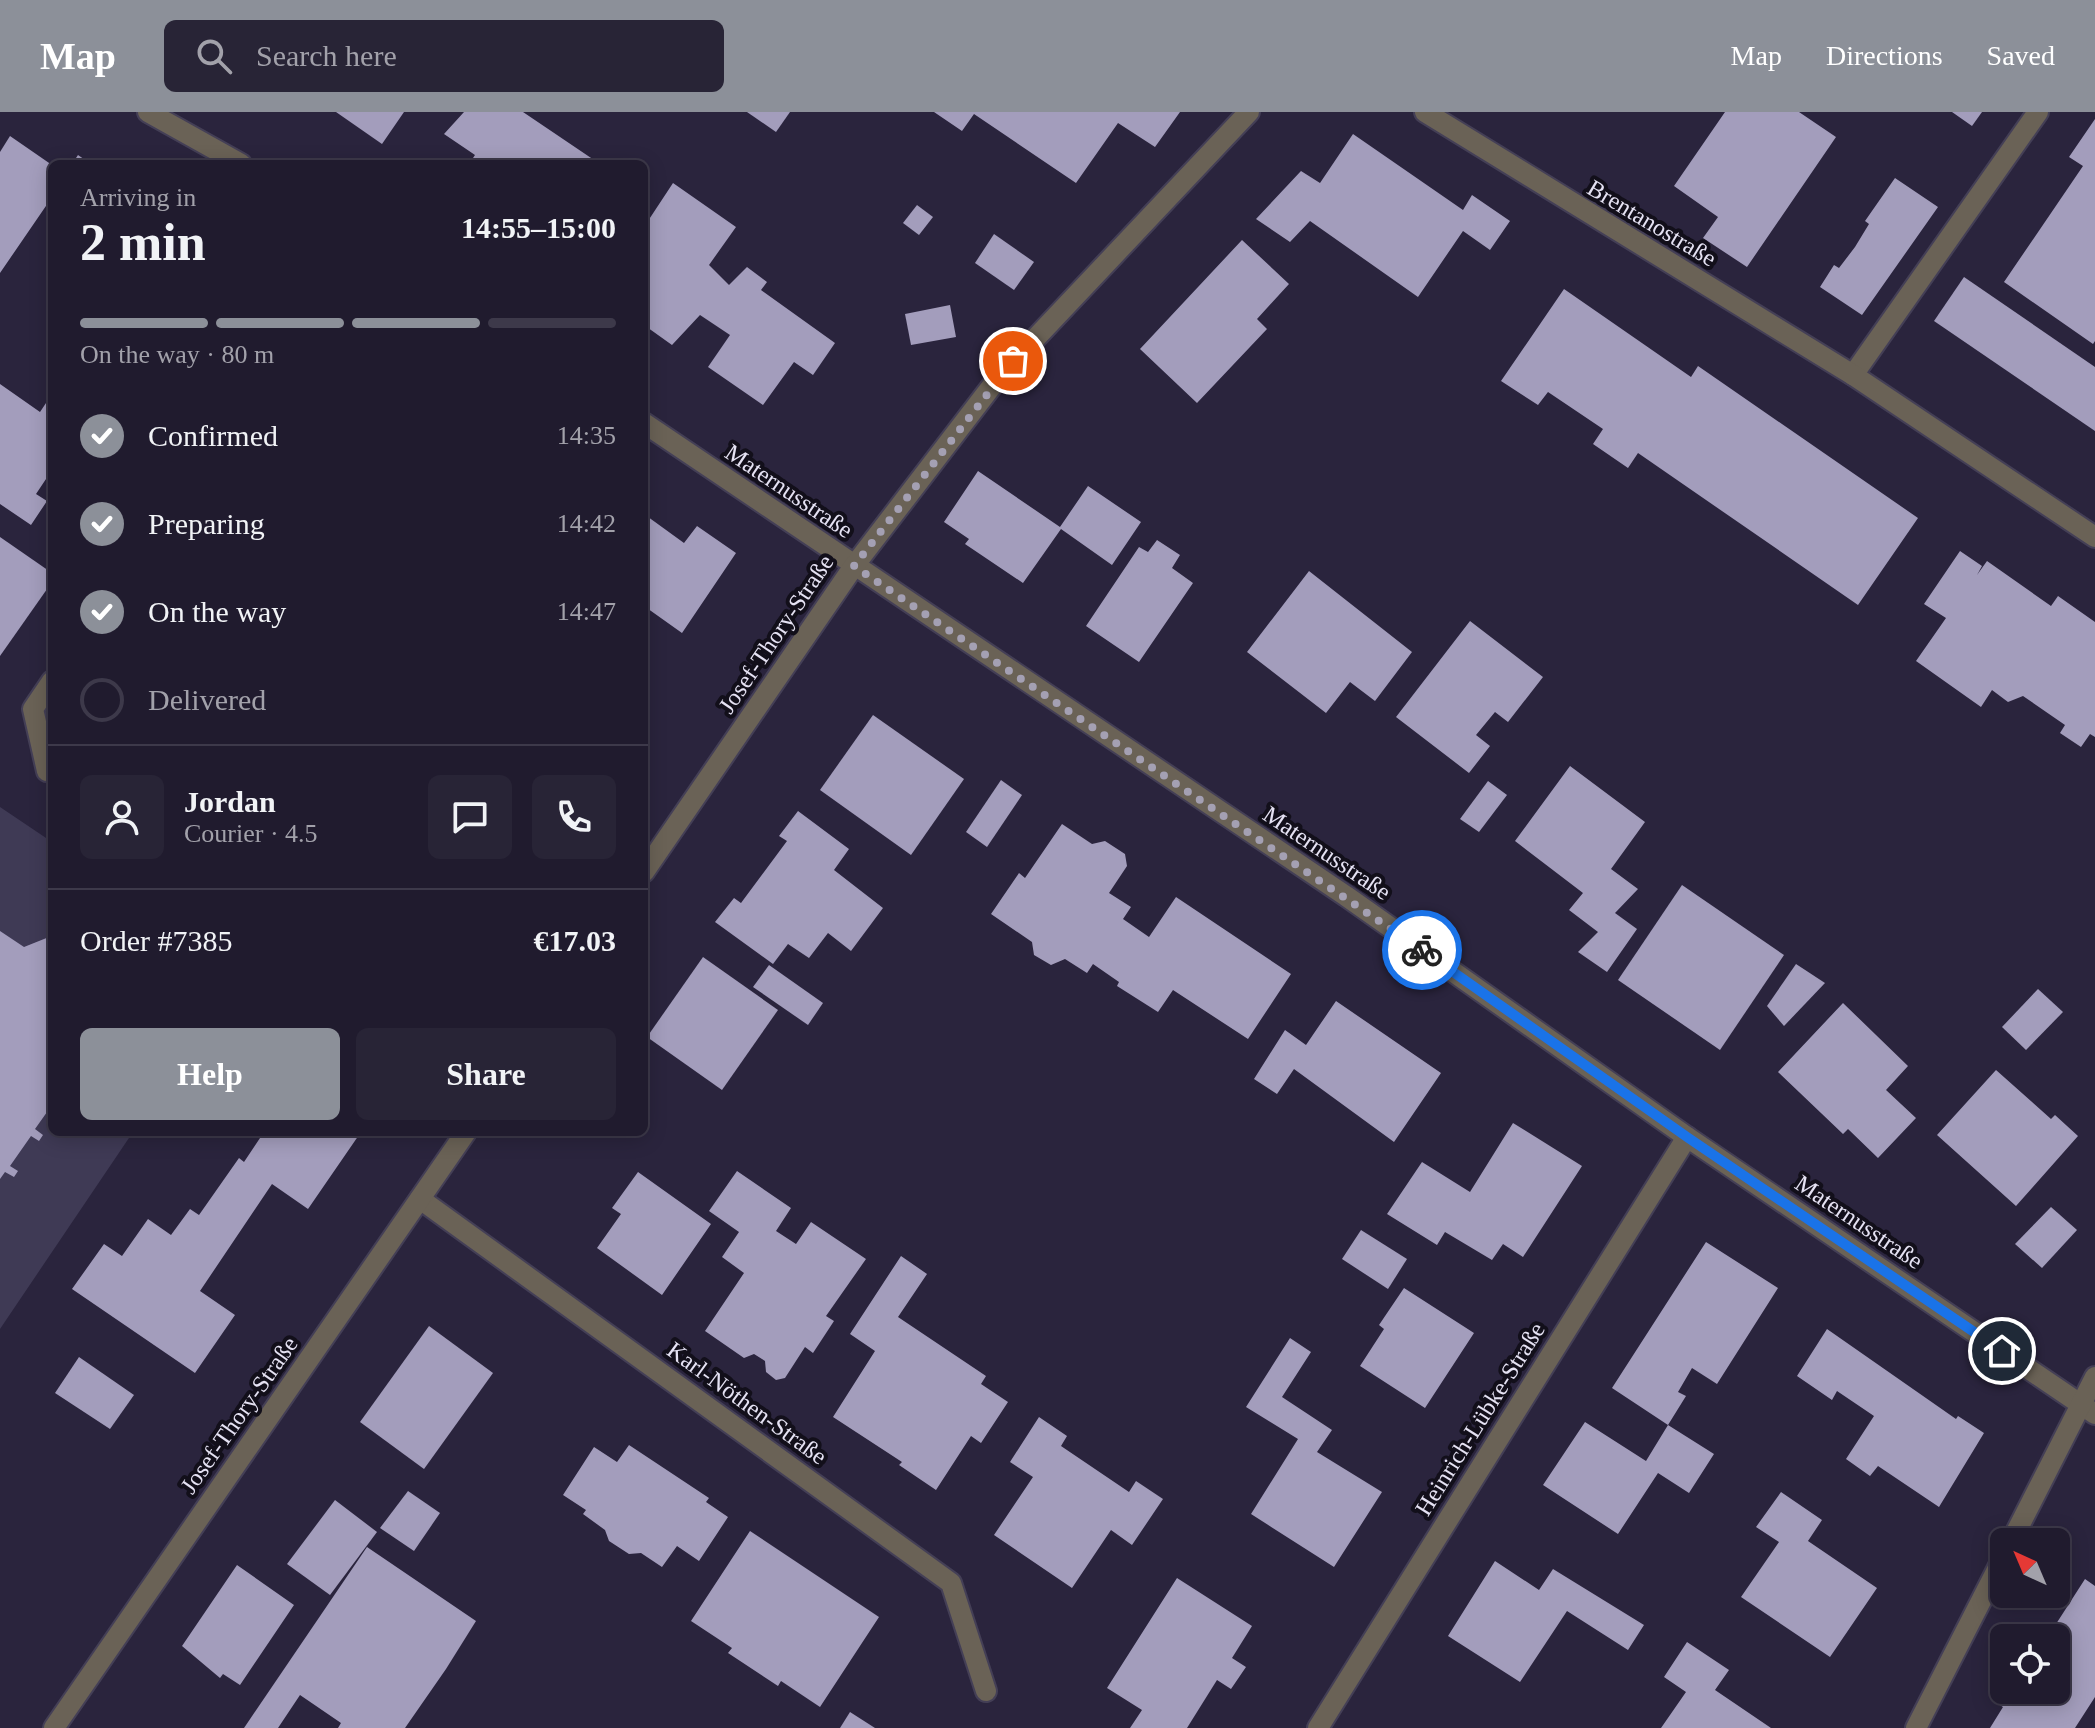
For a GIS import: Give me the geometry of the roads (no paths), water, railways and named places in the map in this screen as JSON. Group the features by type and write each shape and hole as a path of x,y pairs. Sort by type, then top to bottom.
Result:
{"street":[{"path":"148,112 234,160"},
{"name":"Josef-Thory-Straße","path":"648,866 854,566 998,378 1249,112"},
{"name":"Brentanostraße","path":"1425,112 1853,375 2095,537"},
{"path":"1853,375 2038,112"},
{"name":"Maternusstraße","path":"648,426 1346,896 1687,1137 2088,1409"},
{"path":"47,771 33,709 48,687"},
{"name":"Josef-Thory-Straße","path":"54,1728 463,1136"},
{"name":"Heinrich-Lübke-Straße","path":"1318,1728 1687,1137"},
{"name":"Karl-Nöthen-Straße","path":"420,1199 951,1583 986,1691"},
{"path":"2019,1528 2088,1409 2095,1377"},
{"path":"1916,1728 1990,1583"}]}
